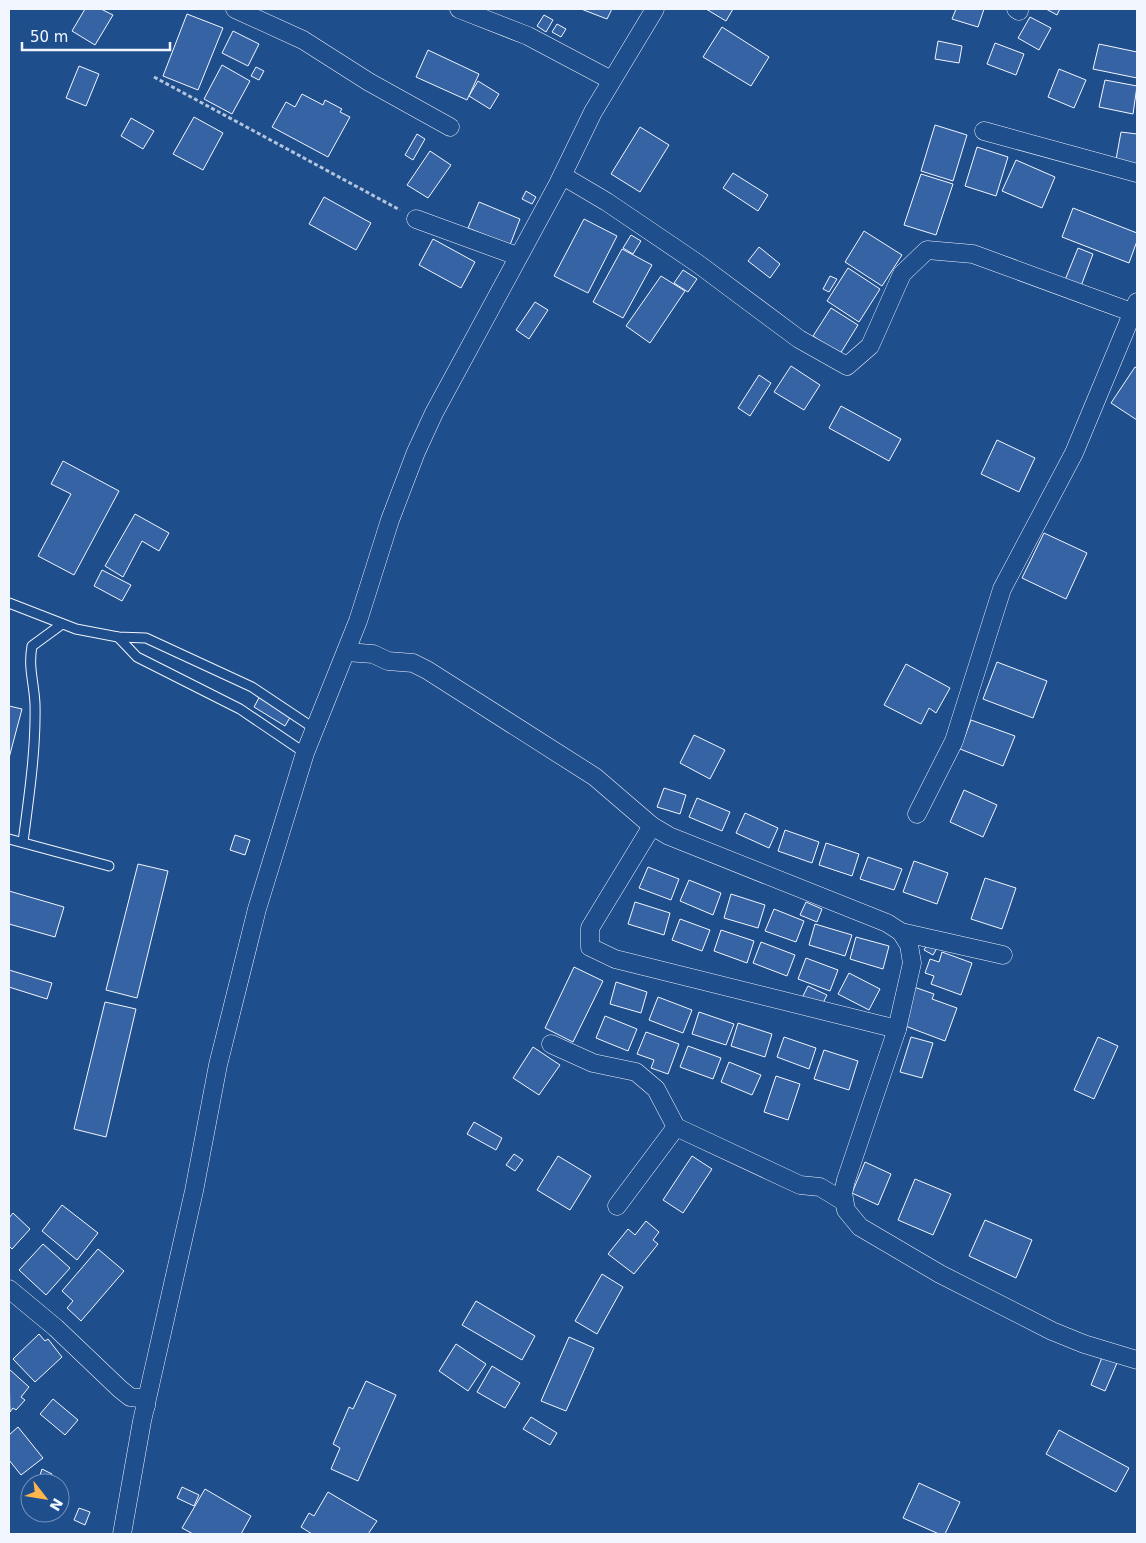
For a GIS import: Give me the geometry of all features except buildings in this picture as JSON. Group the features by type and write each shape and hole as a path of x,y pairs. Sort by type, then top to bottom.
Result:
{"street":[{"path":"235,9 303,40 369,82 450,127"},
{"path":"459,9 528,36 611,80"},
{"path":"122,1534 146,1406 198,1171 218,1065 257,909 305,753 346,652 416,452 438,404 562,176 611,80 654,9"},
{"path":"984,131 1137,173"},
{"path":"562,176 607,202 678,250 799,339 847,366 870,346 902,274 927,250 972,254 1136,307 1074,453 1002,589 954,741 917,814"},
{"path":"416,219 517,256"},
{"path":"346,652 373,654 388,661 413,663 427,670 595,776 652,826 669,836 888,923 901,932 1002,956"},
{"path":"652,826 590,928 590,947 615,959 897,1029"},
{"path":"901,932 909,945 912,963 897,1029 846,1180 843,1201 846,1210 860,1227 940,1274 1084,1344 1137,1360"},
{"path":"552,1044 593,1063 636,1072 656,1089 676,1127 800,1185 820,1187 843,1201"},
{"path":"616,1206 676,1127"},
{"path":"9,1289 56,1328 120,1389 130,1397 140,1398 146,1406"}],"lane":[{"path":"9,603 76,629 118,637 146,638 252,687 315,729"},
{"path":"23,842 33,761 35,702 28,664 32,646 62,624"},
{"path":"118,637 137,656 240,709 305,753"},
{"path":"9,838 109,866"}],"path":[{"path":"154,78 416,219"}]}
